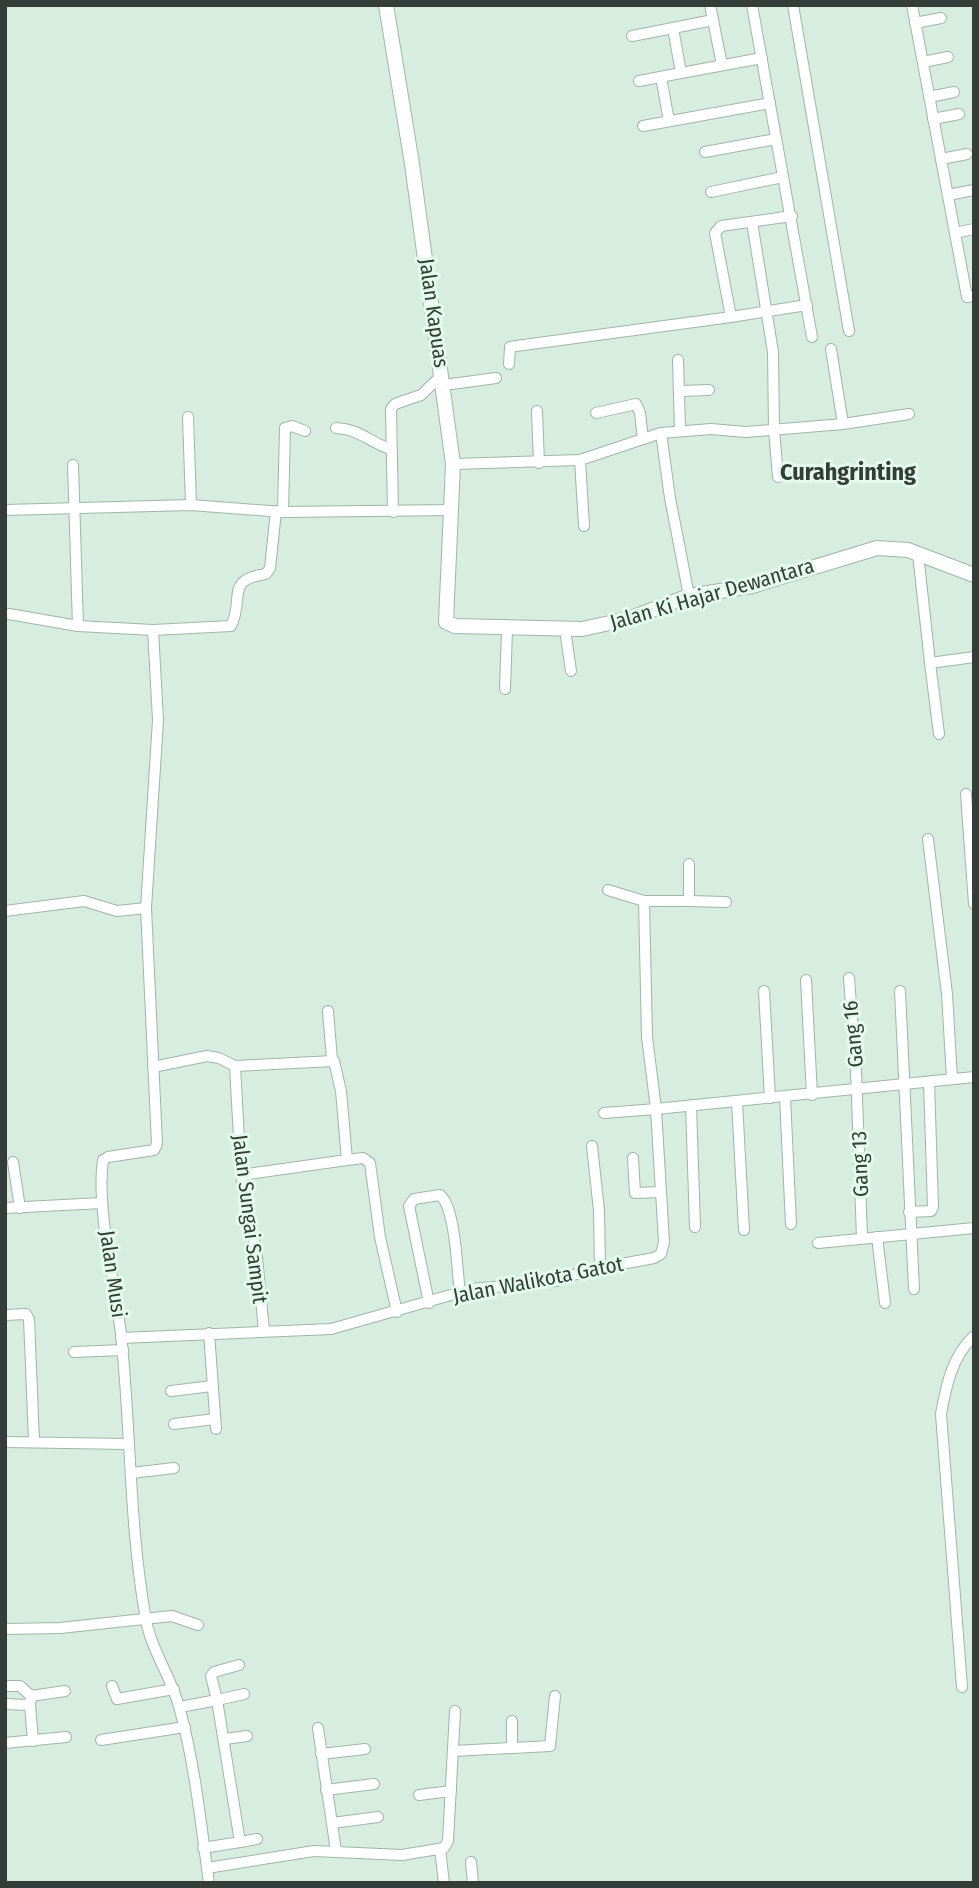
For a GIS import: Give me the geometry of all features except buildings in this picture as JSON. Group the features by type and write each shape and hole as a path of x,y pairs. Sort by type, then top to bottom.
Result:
{"main road":[{"name":"Jalan Kapuas","path":"386,5 453,464 446,622"},
{"name":"Jalan Ki Hajar Dewantara","path":"446,622 455,626 583,629 618,622 689,596 744,588 877,548 894,547 974,575"}],"street":[{"path":"710,5 722,65"},
{"path":"752,5 812,337"},
{"path":"793,5 849,331"},
{"path":"912,5 967,297 974,296"},
{"path":"915,23 941,18"},
{"path":"632,36 713,20"},
{"path":"673,28 681,73"},
{"path":"923,62 948,57"},
{"path":"639,81 762,58"},
{"path":"661,77 669,121"},
{"path":"929,97 954,92"},
{"path":"643,126 770,103"},
{"path":"933,119 959,114"},
{"path":"705,152 776,139"},
{"path":"941,159 967,155"},
{"path":"711,192 783,177"},
{"path":"948,195 974,190"},
{"path":"732,317 715,233 721,226 792,216"},
{"path":"752,222 773,352 774,430 778,477"},
{"path":"955,233 974,229"},
{"path":"961,265 974,263"},
{"path":"509,365 510,347 807,305"},
{"path":"831,349 843,424"},
{"path":"678,360 680,430"},
{"path":"393,512 391,409 395,404 421,395 440,381 496,378"},
{"path":"680,391 709,390"},
{"path":"596,412 636,404 640,413 643,439"},
{"path":"537,411 539,463"},
{"path":"453,464 580,460 661,433 680,430 774,430 843,424 909,414"},
{"path":"188,417 191,505"},
{"path":"9,614 78,626 153,630 232,626 239,584 245,578 266,574 270,568 279,511 285,428 292,426 305,431"},
{"path":"336,428 355,429 376,444 390,449"},
{"path":"661,433 670,498 689,596"},
{"path":"580,460 584,526"},
{"path":"73,465 78,626"},
{"path":"5,510 191,505 279,511 449,510"},
{"path":"918,554 939,734"},
{"path":"506,689 507,628"},
{"path":"565,629 571,671"},
{"name":"Jalan Musi","path":"153,630 158,720 146,908 157,1144 154,1150 103,1160 102,1203 121,1338 127,1444 146,1620 155,1651 174,1689 185,1727 209,1883"},
{"path":"930,663 974,657"},
{"path":"966,794 974,904"},
{"path":"928,839 947,994 952,1079"},
{"path":"689,864 689,901"},
{"path":"608,890 644,901 726,902"},
{"path":"5,911 84,901 117,911 146,908"},
{"name":"Jalan Walikota Gatot","path":"121,1338 331,1329 488,1286 556,1281 661,1254 664,1242 656,1110 647,1037 644,901"},
{"name":"Gang 16","path":"849,978 857,1090"},
{"path":"806,980 812,1095"},
{"path":"764,991 770,1098"},
{"path":"900,991 902,1086 914,1289"},
{"path":"328,1011 332,1060 341,1091 346,1160"},
{"path":"153,1067 207,1056 219,1058 235,1066 332,1060"},
{"name":"Jalan Sungai Sampit","path":"235,1066 241,1175 257,1257 264,1331"},
{"path":"604,1113 812,1095 974,1077"},
{"path":"909,1212 931,1211 933,1207 929,1082"},
{"name":"Gang 13","path":"857,1090 862,1238"},
{"path":"785,1097 791,1224"},
{"path":"737,1102 744,1230"},
{"path":"691,1105 695,1227"},
{"path":"592,1146 599,1211 600,1268"},
{"path":"241,1175 363,1158 370,1163 380,1237 397,1312"},
{"path":"633,1158 635,1194 660,1192"},
{"path":"13,1162 20,1208"},
{"path":"429,1303 409,1206 414,1199 440,1195 445,1199 451,1223 460,1293"},
{"path":"5,1208 102,1203"},
{"path":"818,1243 974,1228"},
{"path":"877,1237 885,1303"},
{"path":"5,1315 26,1314 29,1319 34,1441"},
{"path":"174,1424 215,1424 209,1333"},
{"path":"962,1687 941,1413 947,1379 964,1345 974,1336"},
{"path":"74,1352 122,1350"},
{"path":"171,1391 212,1386"},
{"path":"5,1442 127,1444"},
{"path":"131,1473 174,1468"},
{"path":"5,1629 60,1628 172,1616 198,1625"},
{"path":"239,1665 212,1674 240,1842"},
{"path":"5,1686 20,1686 31,1701 33,1741"},
{"path":"111,1686 117,1699 174,1689"},
{"path":"5,1704 31,1701 65,1691"},
{"path":"180,1707 244,1694"},
{"path":"453,1751 547,1747 552,1743 555,1696"},
{"path":"207,1868 314,1851 402,1856 440,1849 448,1841 455,1711"},
{"path":"512,1721 512,1748"},
{"path":"101,1740 185,1727"},
{"path":"318,1728 336,1851"},
{"path":"225,1740 247,1736"},
{"path":"5,1743 66,1737"},
{"path":"321,1754 365,1749"},
{"path":"326,1790 374,1784"},
{"path":"419,1795 451,1791"},
{"path":"332,1823 378,1817"},
{"path":"203,1848 257,1839"},
{"path":"440,1849 444,1883"},
{"path":"471,1862 473,1883"}],"district":[{"name":"Curahgrinting","path":"848,472"}]}
